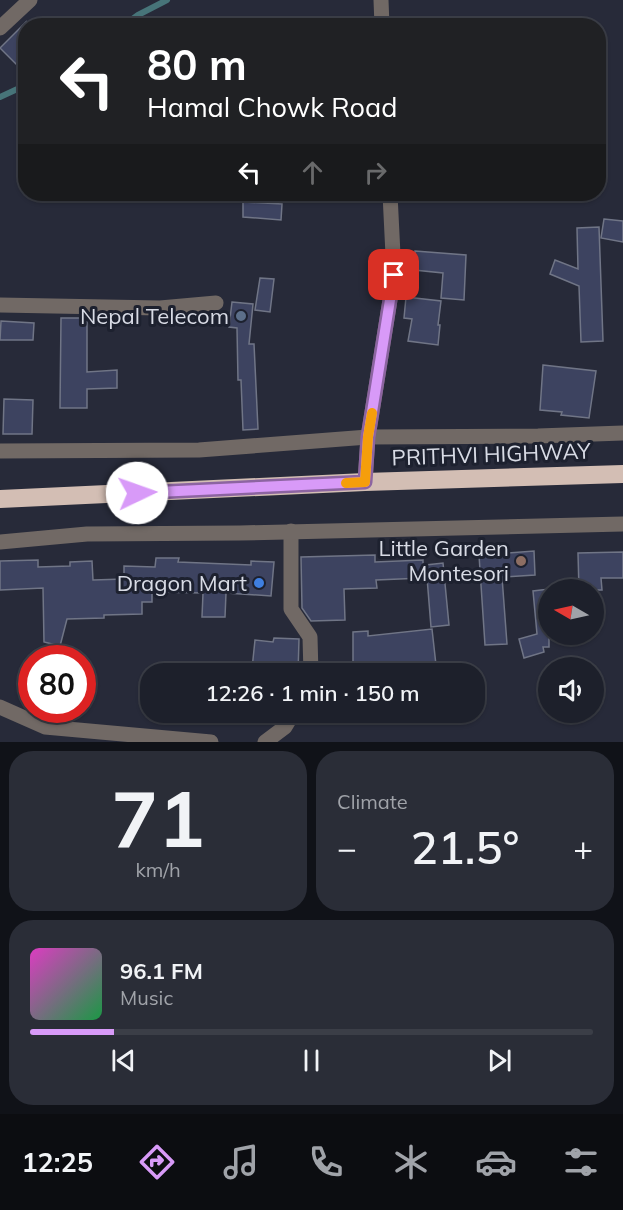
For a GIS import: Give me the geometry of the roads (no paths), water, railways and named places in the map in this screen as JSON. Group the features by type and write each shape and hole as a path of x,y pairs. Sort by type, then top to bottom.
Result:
{"highway":[{"name":"PRITHVI HIGHWAY","path":"0,499 365,482 623,474"}],"street":[{"path":"0,28 30,0"},
{"path":"381,0 382,18"},
{"path":"365,482 368,437 394,275 390,201"},
{"path":"0,305 160,308 216,303"},
{"path":"0,451 199,450 368,437 623,433"},
{"path":"0,542 87,534 623,524"},
{"path":"291,531 291,609 310,637 311,663"},
{"path":"0,707 45,727 212,742"},
{"path":"265,742 287,723"}],"waterway":[{"path":"134,18 167,0"},
{"path":"0,97 18,89"}],"place":[{"name":"Nepal Telecom","path":"241,316"},
{"name":"Little Garden Montesori","path":"521,561"},
{"name":"Dragon Mart","path":"259,583"}]}
